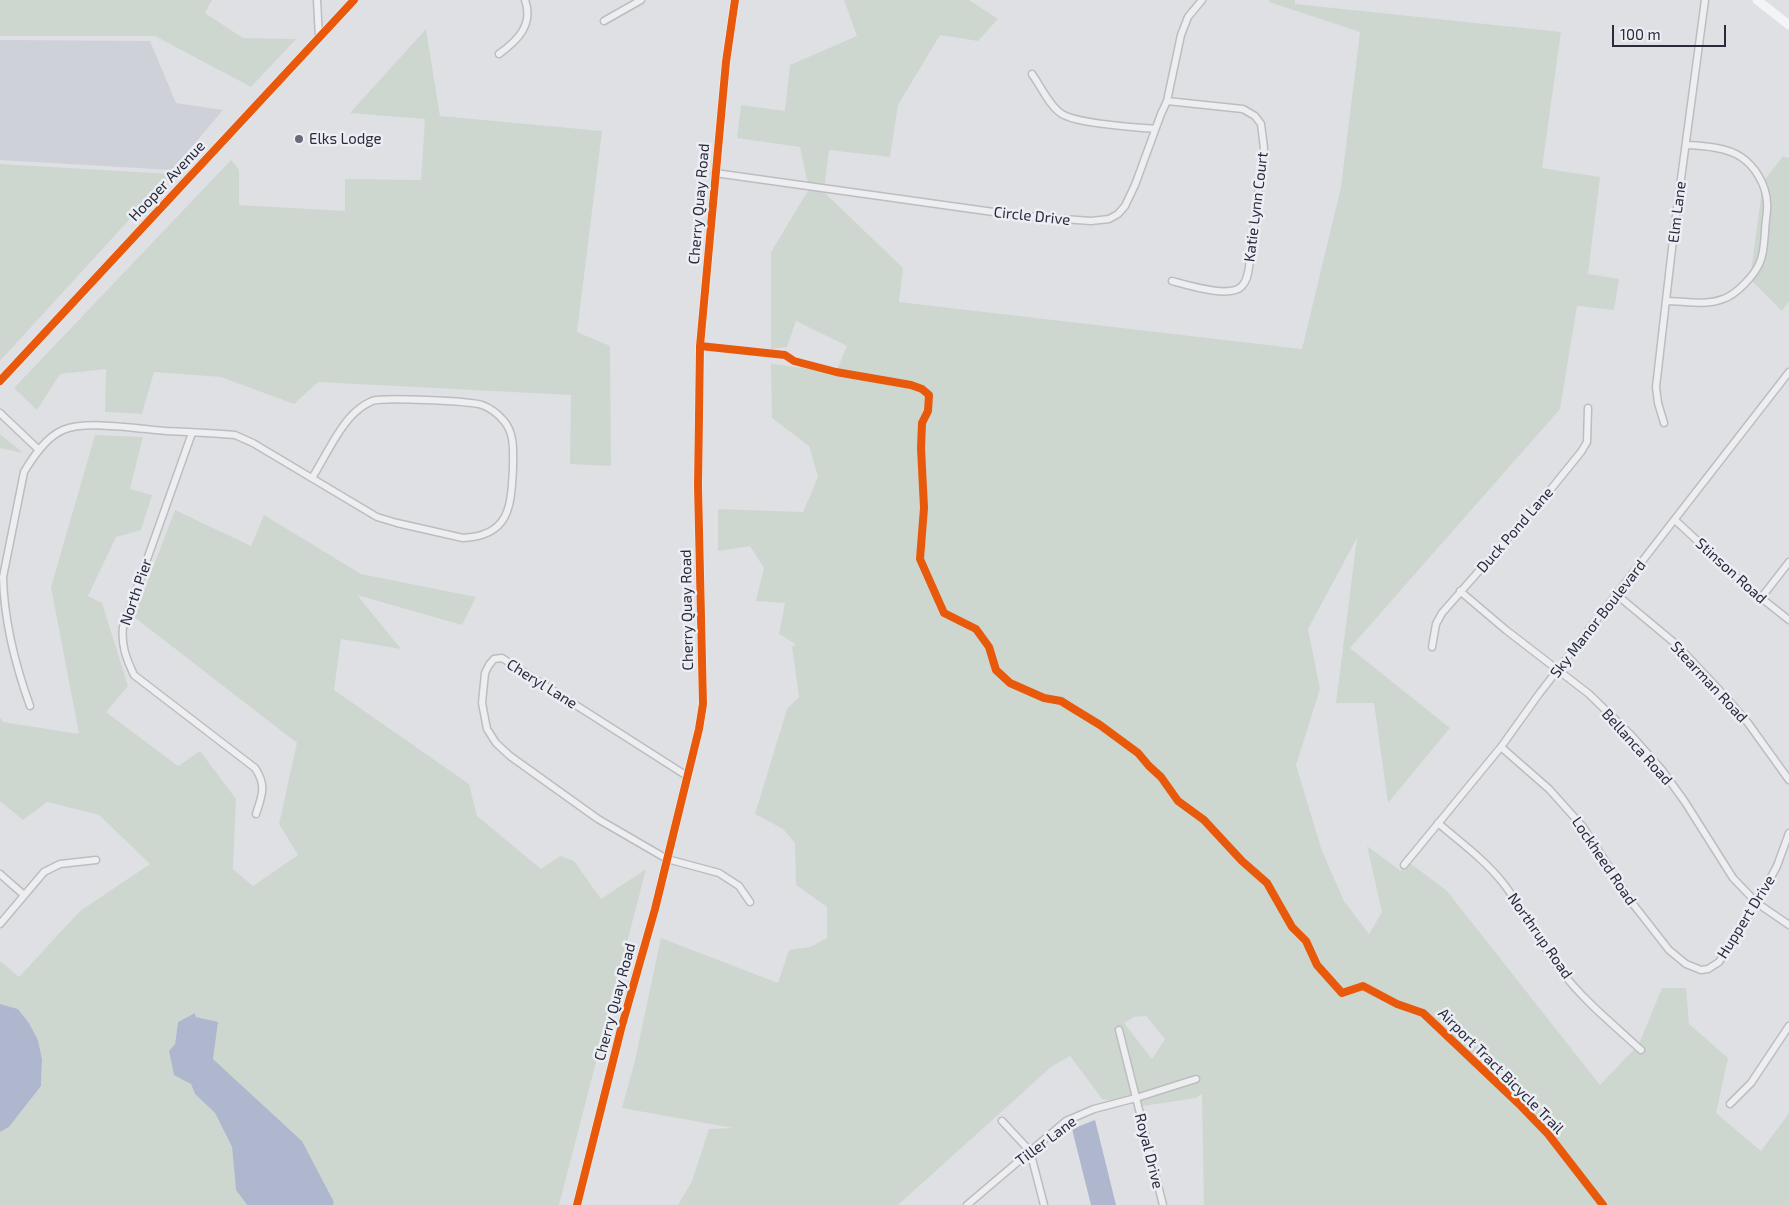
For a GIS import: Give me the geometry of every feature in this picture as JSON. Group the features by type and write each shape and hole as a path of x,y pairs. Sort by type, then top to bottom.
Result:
{"street":[{"path":"317,0 319,38"},
{"name":"Hooper Avenue","path":"0,381 354,0"},
{"path":"499,54 517,41 525,27 527,7 525,0"},
{"path":"604,21 641,0"},
{"name":"Cherry Quay Road","path":"577,1205 621,1028 655,909 699,729 703,704 698,486 699,366 715,173 726,62 735,0"},
{"name":"Circle Drive","path":"715,173 1022,216 1091,222 1109,219 1118,214 1125,206 1134,185 1167,101 1181,35 1188,17 1202,0"},
{"name":"Elm Lane","path":"1664,424 1656,387 1705,0"},
{"path":"1757,0 1789,24"},
{"path":"1032,74 1048,99 1062,114 1080,120 1155,130"},
{"name":"Katie Lynn Court","path":"1167,101 1243,110 1256,116 1261,124 1264,148 1249,267 1243,285 1238,289 1228,291 1202,289 1172,281"},
{"path":"1666,301 1711,303 1733,294 1757,269 1761,261 1764,241 1767,202 1758,174 1749,163 1731,152 1703,146 1686,145"},
{"name":"Sky Manor Boulevard","path":"1404,865 1500,747 1789,372"},
{"path":"30,706 19,674 3,593 3,577 24,472 39,450 62,430 74,427 100,426 235,435 253,443 377,517 463,538 493,530 501,523 509,510 512,498 514,448 511,434 505,422 495,411 482,405 462,402 373,401 359,409 348,421 312,478"},
{"name":"Duck Pond Lane","path":"1432,647 1436,624 1442,613 1581,452 1587,442 1588,408"},
{"path":"0,413 39,450"},
{"name":"North Pier","path":"192,433 124,627 122,641 134,675 255,768 261,778 263,793 256,814"},
{"name":"Stinson Road","path":"1675,520 1761,598 1789,620"},
{"path":"1761,598 1789,562"},
{"name":"Bellanca Road","path":"1460,591 1506,630 1588,694 1631,735 1662,770 1685,802 1733,878 1757,903 1789,925"},
{"name":"Stearman Road","path":"1617,595 1677,645 1717,687 1748,723 1789,780"},
{"name":"Cheryl Lane","path":"687,776 502,658 494,659 485,672 482,703 487,729 496,742 510,756 598,819 667,859 719,873 739,886 750,902"},
{"name":"Lockheed Road","path":"1500,747 1549,789 1571,813 1632,904 1669,950 1686,964 1701,970 1708,969"},
{"name":"Northrup Road","path":"1438,823 1502,881 1562,972 1584,997 1641,1050"},
{"name":"Huppert Drive","path":"1708,969 1719,962 1757,903 1777,866 1789,833"},
{"path":"0,924 44,872 60,864 96,860"},
{"path":"0,874 24,896"},
{"path":"1730,1104 1751,1083 1789,1026"},
{"path":"1119,1030 1136,1098"},
{"name":"Tiller Lane","path":"967,1205 1066,1121 1094,1109 1196,1079"},
{"name":"Royal Drive","path":"1136,1098 1163,1205"},
{"path":"1002,1121 1030,1151 1044,1205"}],"shaded area":[{"path":"0,0 212,0 205,13 243,38 296,39 251,87 155,36 0,36"},
{"path":"844,0 969,0 998,19 978,41 940,35 898,105 890,157 829,150 824,192 903,268 899,302 1302,349 1341,187 1360,32 1269,2 1269,0 1295,0 1295,4 1561,32 1542,168 1600,177 1588,274 1619,279 1614,310 1577,306 1560,409 1350,648 1450,728 1388,803 1374,703 1336,703 1357,538 1308,629 1320,689 1296,765 1322,851 1344,901 1369,934 1382,912 1367,846 1401,871 1404,865 1410,863 1447,891 1600,1085 1639,1044 1662,988 1686,988 1689,1024 1728,1058 1716,1113 1761,1151 1789,1113 1789,1205 1204,1205 1202,1094 1196,1098 1143,1106 1102,1099 1070,1056 1051,1067 898,1205 678,1205 692,1181 709,1129 733,1128 622,1108 635,1060 661,938 778,983 789,950 810,947 827,938 827,907 796,885 795,843 783,829 755,814 787,709 799,697 792,646 795,646 794,643 779,634 785,603 756,601 764,568 750,546 718,551 718,509 803,512 818,477 809,446 772,418 771,364 836,372 847,346 796,321 787,347 771,349 771,252 809,189 800,147 737,138 741,105 785,111 790,65 857,36","holes":["1146,1016 1165,1039 1152,1059 1124,1023 1134,1017"]},
{"path":"426,29 440,116 602,131 577,332 610,346 611,466 570,464 571,395 318,382 294,404 221,377 154,372 142,414 105,412 106,369 60,374 37,410 14,388 231,160 239,170 239,205 345,211 345,179 421,180 425,119 350,113"},
{"path":"0,40 150,41 176,103 223,110 172,170 0,160"},
{"path":"1783,156 1789,158 1789,301 1782,311 1750,279 1763,182"},
{"path":"0,164 171,174 0,361"},
{"path":"0,434 23,453 0,448"},
{"path":"95,435 143,437 130,489 152,495 141,530 116,537 88,596 102,603 128,686 106,712 178,766 200,751 236,799 233,869 253,886 298,855 279,824 297,743 134,617 175,510 251,546 264,515 361,574 476,597 462,625 357,595 401,649 341,639 334,690 469,784 477,816 541,869 560,856 574,861 601,899 646,869 559,1205 333,1205 334,1202 302,1141 213,1059 195,1013 178,1022 175,1044 195,1094 215,1113 232,1147 236,1190 247,1205 0,1205 0,1132 9,1127 41,1086 42,1059 38,1040 29,1023 18,1009 0,1004 0,961 19,977 80,911 150,864 99,815 47,802 23,820 0,801 0,717 3,722 79,734 51,587"}],"water":[{"path":"0,1004 18,1009 29,1023 38,1040 42,1059 41,1086 9,1127 0,1132"},
{"path":"195,1013 196,1017 218,1022 213,1059 302,1141 334,1202 333,1205 247,1205 236,1190 232,1147 215,1113 195,1094 191,1084 174,1075 169,1051 175,1044 178,1022"},
{"path":"1095,1120 1116,1205 1091,1205 1072,1129"}],"cycle path":[{"path":"0,381 354,0"},
{"path":"577,1205 621,1029 655,909 699,729 703,704 698,486 700,346 726,62 735,0"},
{"name":"Airport Tract Bicycle Trail","path":"700,346 785,355 794,361 836,372 911,385 922,389 929,395 928,411 922,423 921,448 924,508 920,559 944,613 976,629 989,647 996,670 1010,683 1044,698 1061,701 1100,725 1138,753 1161,777 1178,801 1204,820 1242,861 1267,883 1292,927 1306,941 1317,965 1342,993 1363,986 1397,1004 1423,1013 1548,1134 1603,1205"}],"place":[{"name":"Elks Lodge","path":"299,139"}]}
